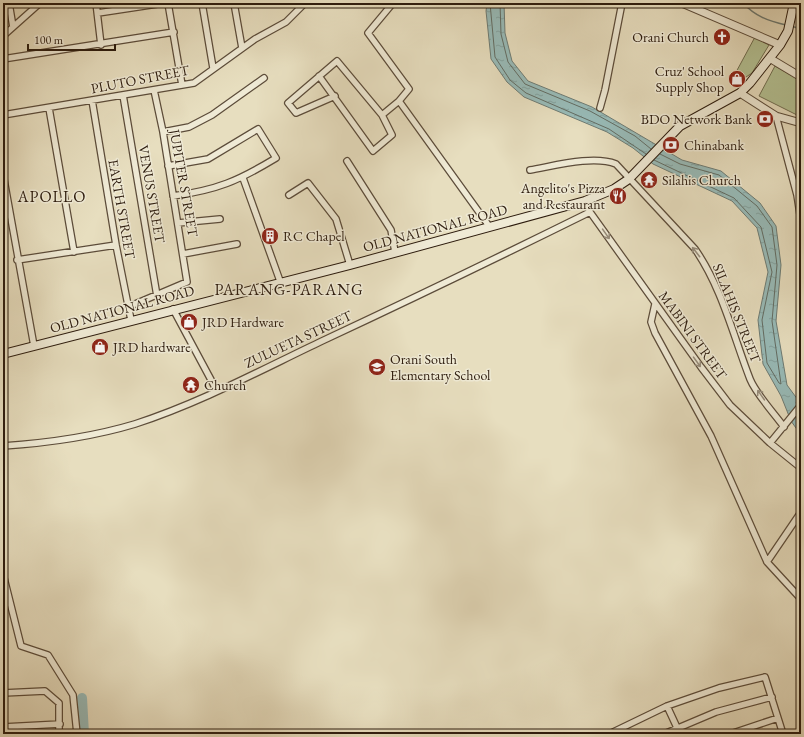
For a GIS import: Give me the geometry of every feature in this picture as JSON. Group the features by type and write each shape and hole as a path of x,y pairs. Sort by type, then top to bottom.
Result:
{"main road":[{"name":"OLD NATIONAL ROAD","path":"3,354 350,265 585,201 614,189 629,179 680,126 740,93 771,58 780,45 789,28 794,3"}],"street":[{"path":"9,3 13,27"},
{"path":"3,36 40,3"},
{"path":"96,3 101,45"},
{"path":"98,13 164,3"},
{"path":"168,3 182,86"},
{"path":"202,3 213,68"},
{"path":"234,3 242,48"},
{"name":"PLUTO STREET","path":"3,116 194,83 242,48 286,22 305,3"},
{"path":"382,115 399,101 409,89 368,33 393,3"},
{"path":"600,108 605,90 622,3"},
{"path":"685,4 780,45"},
{"path":"3,59 101,45 174,32"},
{"path":"771,58 801,77"},
{"path":"319,76 335,96 373,151 392,135 382,115 337,61 319,76 288,103 296,113 335,96"},
{"path":"163,132 189,126 212,115 264,78"},
{"name":"JUPITER STREET","path":"154,90 163,132 187,282 157,296"},
{"path":"740,93 776,116 801,123"},
{"name":"VENUS STREET","path":"123,95 157,296"},
{"name":"EARTH STREET","path":"92,100 116,245 131,320"},
{"path":"399,101 489,226"},
{"path":"50,108 74,252"},
{"path":"776,116 801,221"},
{"path":"168,166 208,158 258,128 276,158 243,178 201,192 173,196"},
{"path":"347,161 391,230 395,252"},
{"name":"SILAHIS STREET","path":"530,170 572,163 608,161 616,164 695,249 705,263 733,326 751,380 784,427"},
{"path":"3,174 17,260 34,346"},
{"path":"243,178 280,282"},
{"path":"289,195 308,183 336,219 350,265"},
{"name":"MABINI STREET","path":"585,201 590,212 655,304 730,405 770,443 801,468"},
{"name":"ZULUETA STREET","path":"3,446 43,443 92,434 135,424 190,404 430,291 590,212"},
{"path":"178,223 220,219"},
{"path":"183,254 237,244"},
{"path":"17,260 116,245"},
{"path":"128,307 157,296"},
{"path":"655,304 651,322 654,333 712,436 767,562 801,598"},
{"path":"173,310 217,391"},
{"path":"770,443 801,405"},
{"path":"767,562 801,512"},
{"path":"3,574 5,592 21,646 48,655 73,696 77,734"},
{"path":"609,734 667,706 719,688 765,677 783,734"},
{"path":"3,693 45,691 59,703 59,734"},
{"path":"664,734 716,712 772,697"},
{"path":"667,706 680,734"},
{"path":"730,734 778,718"},
{"path":"3,727 60,724"}],"green space":[{"path":"755,37 769,45 752,73 743,79 735,74"},
{"path":"775,66 801,81 801,117 759,96"}],"water":[{"path":"487,3 504,3 505,33 512,61 528,81 592,107 682,160 721,171 760,203 776,226 781,265 776,321 787,385 801,404 801,435 791,421 781,396 763,364 758,320 768,272 757,228 732,201 653,164 633,148 607,132 524,97 507,82 491,59 486,11"}],"waterway":[{"path":"743,3 762,17 773,22 786,25"},
{"path":"791,26 801,29"},
{"path":"82,698 84,734"}],"place":[{"name":"Orani Church","path":"722,37"},
{"name":"Cruz' School Supply Shop","path":"737,79"},
{"name":"BDO Network Bank","path":"765,119"},
{"name":"Chinabank","path":"671,145"},
{"name":"Silahis Church","path":"649,180"},
{"name":"Angelito's Pizza and Restaurant","path":"618,196"},
{"name":"RC Chapel","path":"270,236"},
{"name":"JRD Hardware","path":"189,322"},
{"name":"JRD hardware","path":"100,347"},
{"name":"Orani South Elementary School","path":"377,367"},
{"name":"Church","path":"191,385"}],"district":[{"name":"APOLLO","path":"52,196"},
{"name":"PARANG-PARANG","path":"289,289"}]}
